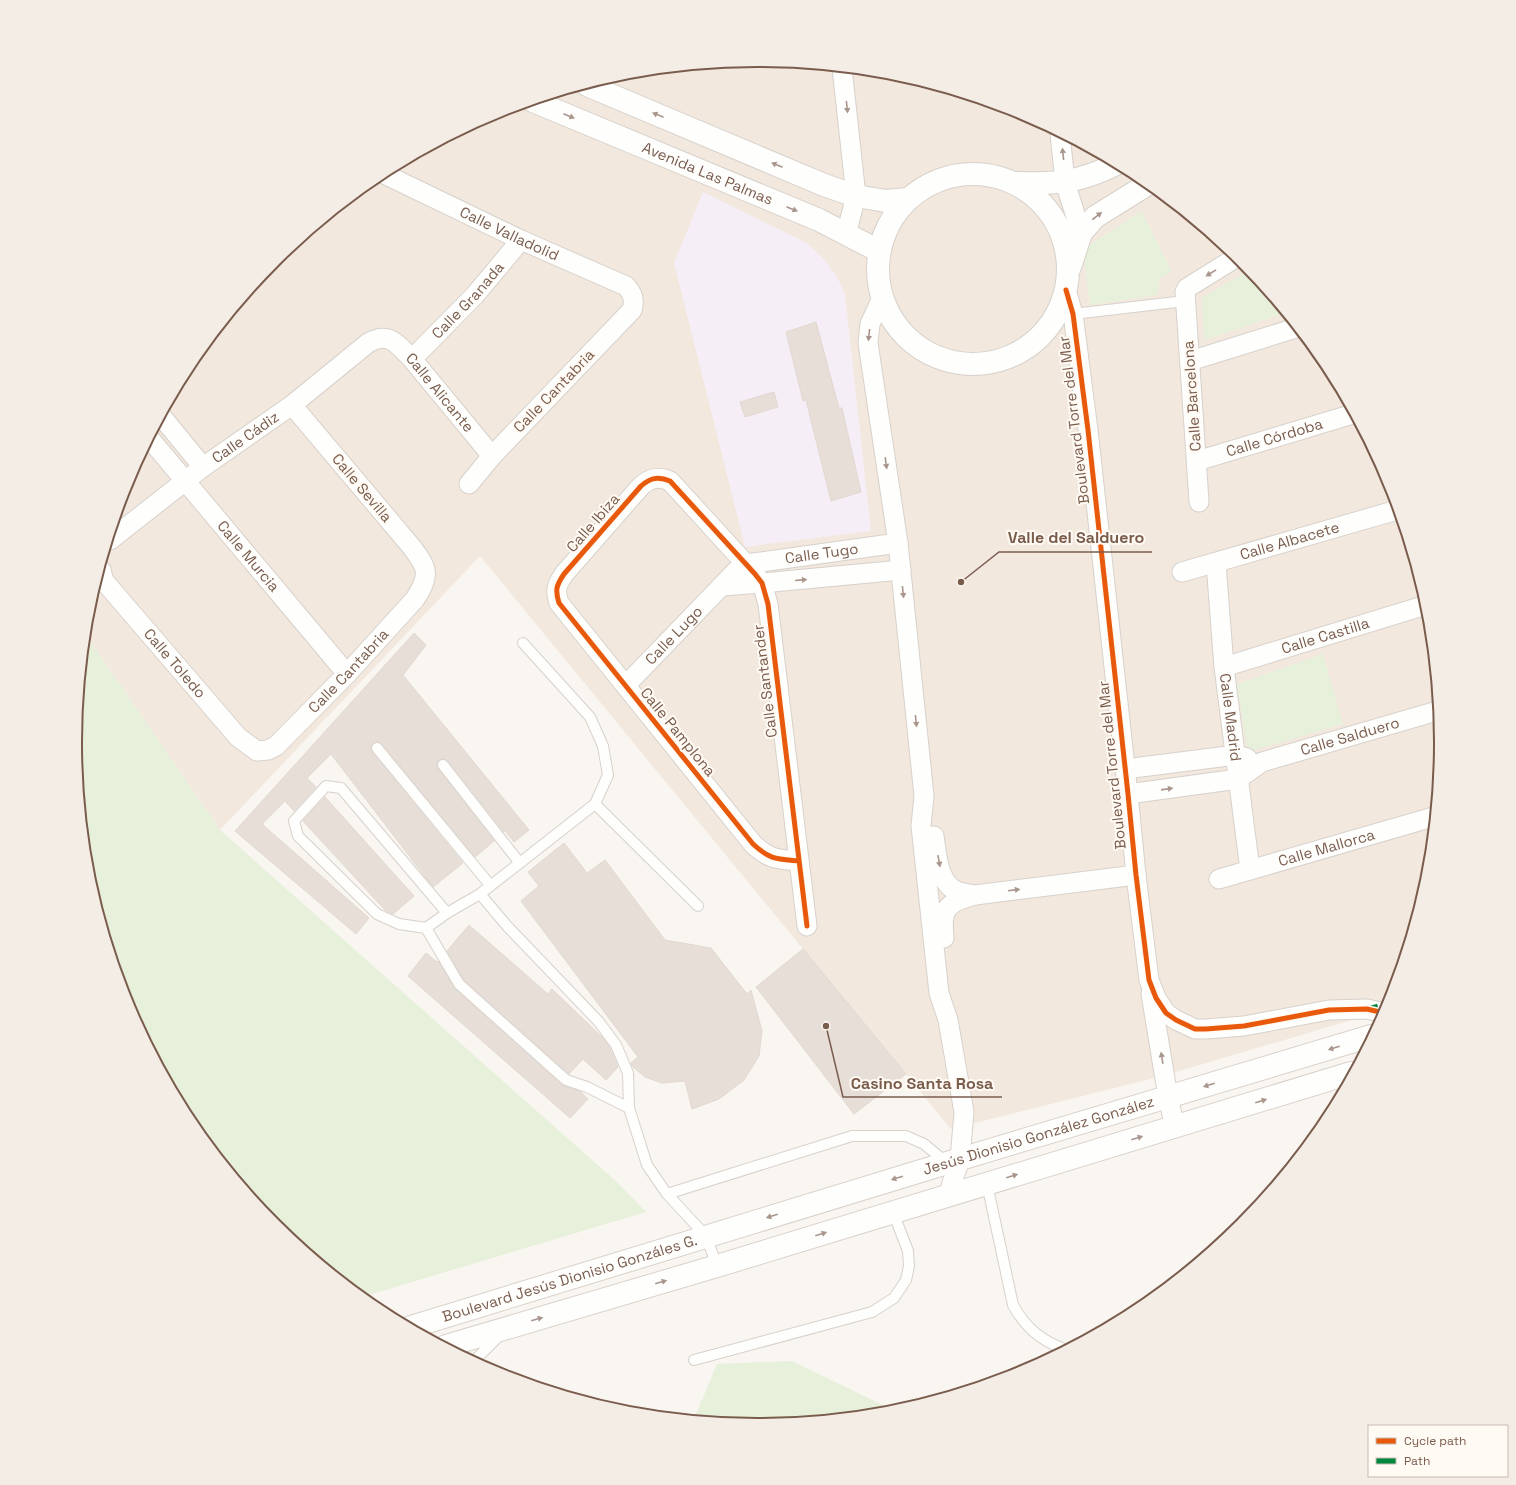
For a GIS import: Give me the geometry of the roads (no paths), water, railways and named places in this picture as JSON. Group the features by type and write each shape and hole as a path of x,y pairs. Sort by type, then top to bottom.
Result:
{"main road":[{"path":"593,88 824,185 856,196 886,202 908,199"},
{"name":"Avenida Las Palmas","path":"539,104 819,220 879,251"},
{"path":"1111,166 1089,176 1066,182 1049,184 1014,183 988,175 959,174 932,182 908,199 895,214 885,232 879,251 878,275 882,298 894,323 913,343 937,357 964,364 991,363 1017,354 1039,338 1056,316 1081,233 1095,217 1142,188"},
{"path":"1014,183 1037,199 1055,220 1065,246 1067,282"},
{"name":"Jesús Dionisio González González","path":"706,1236 1366,1038"},
{"name":"Jesús Dionisio González González","path":"452,1344 717,1266 1346,1075"},
{"name":"Boulevard Jesús Dionisio Gonzáles G.","path":"416,1325 706,1236"}],"street":[{"path":"843,73 856,196 846,234"},
{"path":"1061,139 1066,182 1081,233"},
{"name":"Calle Valladolid","path":"390,177 521,240 626,286 631,291 633,297"},
{"name":"Calle Granada","path":"412,359 475,295 521,240"},
{"path":"1186,295 1232,261"},
{"name":"Boulevard Torre del Mar","path":"1067,282 1073,314 1088,430 1136,875 1149,980 1168,1097 1175,1127"},
{"name":"Calle Barcelona","path":"1186,295 1199,502"},
{"name":"Calle Cantabria","path":"469,484 492,456 632,310 634,304 633,297"},
{"path":"882,298 870,324 868,343 898,543 924,796 932,826 940,870 943,877 959,892 975,895"},
{"path":"1190,361 1292,329"},
{"name":"Calle Alicante","path":"382,338 387,338 393,341 412,359 492,456"},
{"name":"Calle Cádiz","path":"115,536 203,467 292,404 368,343 375,339 382,338"},
{"name":"Calle Sevilla","path":"292,404 410,545 421,560 426,575"},
{"name":"Calle Córdoba","path":"1197,461 1348,415"},
{"path":"165,420 203,467"},
{"name":"Calle Murcia","path":"153,442 347,674"},
{"name":"Calle Santander","path":"657,478 670,481 762,583 768,604 807,926"},
{"name":"Calle Ibiza","path":"556,593 558,584 564,574 641,486 649,480 657,478"},
{"name":"Calle Albacete","path":"1182,572 1393,511"},
{"name":"Calle Tugo","path":"746,564 898,543"},
{"path":"821,553 824,577"},
{"name":"Calle Madrid","path":"1216,563 1224,667 1250,870"},
{"name":"Calle Lugo","path":"626,686 736,571 746,564"},
{"name":"Calle Tugo","path":"762,583 901,570"},
{"name":"Calle Cantabria","path":"257,751 268,750 276,746 347,674 415,599 422,587 426,575"},
{"name":"Calle Toledo","path":"103,578 238,737 257,751"},
{"path":"722,586 762,583"},
{"name":"Calle Pamplona","path":"556,593 560,604 566,613 753,844 762,853 774,859 799,861"},
{"name":"Calle Castilla","path":"1224,667 1420,607"},
{"name":"Calle Salduero","path":"1128,794 1238,779 1262,762 1433,712"},
{"path":"1125,769 1236,755 1262,762"},
{"path":"924,796 921,826 940,993 948,1020 964,1112 953,1161 951,1194"},
{"name":"Calle Mallorca","path":"1219,878 1429,818"},
{"path":"948,1020 950,992 942,922 944,915 952,903 959,899 975,895 1136,875"},
{"name":"Boulevard Torre del Mar","path":"1149,980 1156,998 1166,1013 1176,1020 1195,1028 1206,1029 1244,1026 1329,1010 1367,1009 1377,1011"}],"lane":[{"path":"1073,314 1186,295"},
{"path":"447,913 341,788 326,786 294,821 298,836 377,914 398,924 426,928 447,913 480,894 595,804 608,775 604,746 590,717 523,643"},
{"path":"376,748 490,885"},
{"path":"443,765 519,862"},
{"path":"595,804 698,906"},
{"path":"480,894 508,926 599,1022 609,1035 622,1058 628,1073 629,1108 647,1165 667,1194 706,1236 717,1266"},
{"path":"426,928 458,984 566,1080 587,1087 629,1108"},
{"path":"667,1194 852,1136 906,1136 924,1144 953,1161"},
{"path":"987,1184 1013,1305 1021,1319 1036,1334 1059,1347"},
{"path":"694,1360 872,1312 894,1298 906,1280 909,1266 908,1251 893,1212"},
{"path":"478,1357 509,1327"}],"place":[{"name":"Valle del Salduero","path":"961,582"},
{"name":"Casino Santa Rosa","path":"826,1026"}]}
